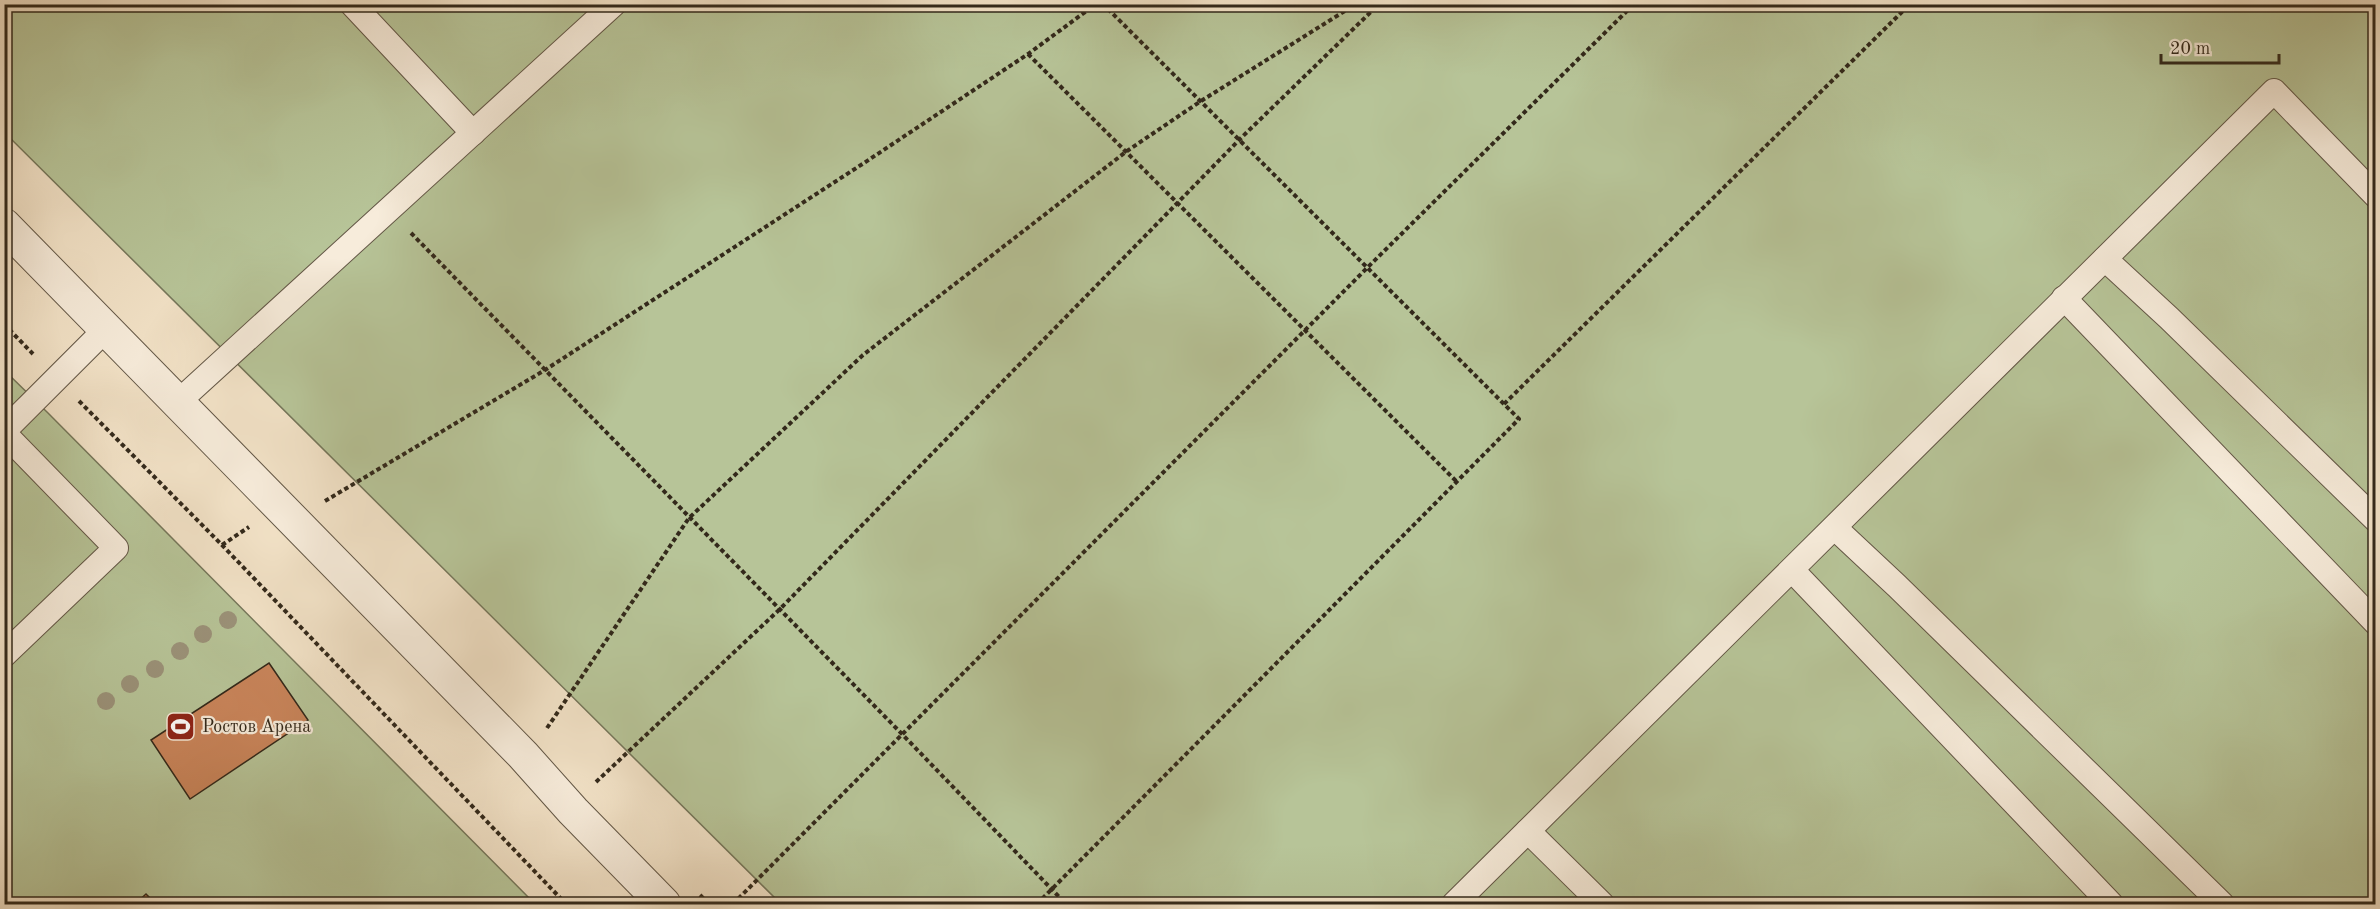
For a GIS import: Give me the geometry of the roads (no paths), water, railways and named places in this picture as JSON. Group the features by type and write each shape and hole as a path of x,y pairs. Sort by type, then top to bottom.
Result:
{"street":[{"path":"4,225 523,755 573,811 663,904"}],"lane":[{"path":"352,4 473,133"},
{"path":"177,403 615,4"},
{"path":"1454,904 2274,91 2376,196"},
{"path":"2105,259 2169,318 2376,520"},
{"path":"2064,298 2376,623"},
{"path":"4,655 116,548 4,432 105,330"},
{"path":"1835,528 2222,904"},
{"path":"1792,570 2111,904"},
{"path":"1528,831 1602,904"}],"place":[{"name":"Ростов Арена","path":"181,726"}]}
